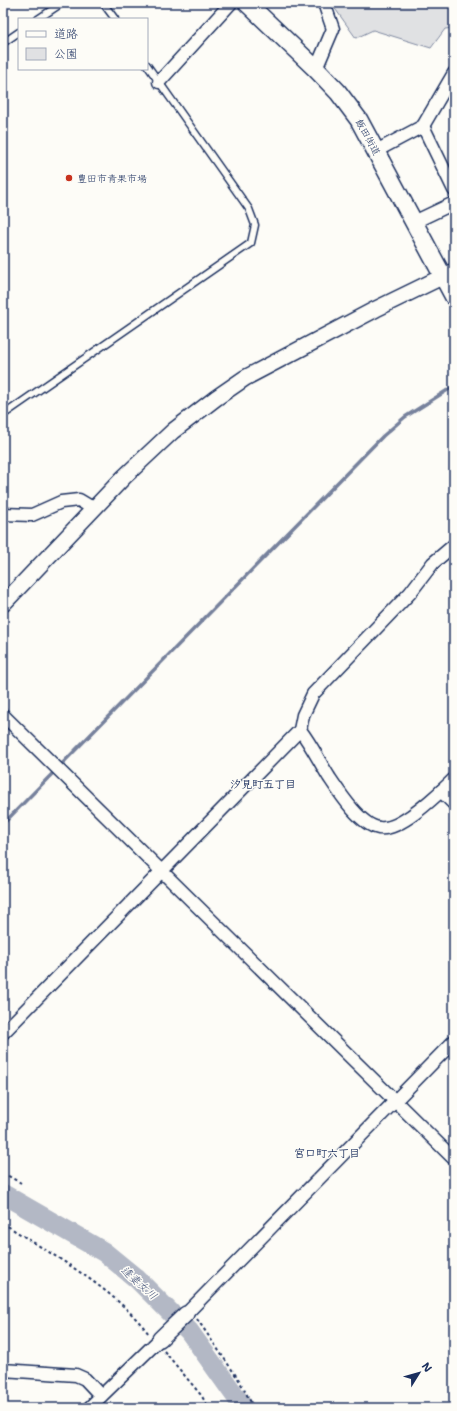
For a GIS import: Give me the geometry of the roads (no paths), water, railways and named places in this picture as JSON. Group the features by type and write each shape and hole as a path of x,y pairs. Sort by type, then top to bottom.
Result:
{"main road":[{"name":"飯田街道","path":"247,3 316,69 338,92 359,120 414,222 448,274 454,297"}],"street":[{"path":"159,82 231,3"},
{"path":"316,69 333,29 324,3"},
{"path":"376,151 423,126 454,73"},
{"path":"423,126 454,190"},
{"path":"414,222 454,203"},
{"path":"3,604 124,477 173,431 245,378 448,274"},
{"path":"3,514 32,515 61,502 79,500 94,509"},
{"path":"3,1033 300,730 302,715 313,694 410,593 433,563 454,545"},
{"path":"3,715 394,1102 454,1159"},
{"path":"300,730 343,797 356,813 373,826 381,829 406,820 442,791 454,779"},
{"path":"442,791 454,804"},
{"path":"89,1408 188,1312 394,1102 449,1055 454,1041"},
{"path":"3,1370 76,1375 85,1379 101,1396"}],"lane":[{"path":"40,18 62,3"},
{"path":"103,3 114,18"},
{"path":"3,43 18,33"},
{"path":"3,415 251,243 255,224 249,209 148,66"}],"waterway":[{"path":"3,824 383,436 405,417 454,386"},
{"name":"逢妻女川","path":"3,1194 104,1252 137,1279 189,1331 244,1408"}],"place":[{"name":"豊田市青果市場","path":"69,178"}],"district":[{"name":"汐見町五丁目","path":"263,784"},
{"name":"宮口町六丁目","path":"327,1153"}]}
